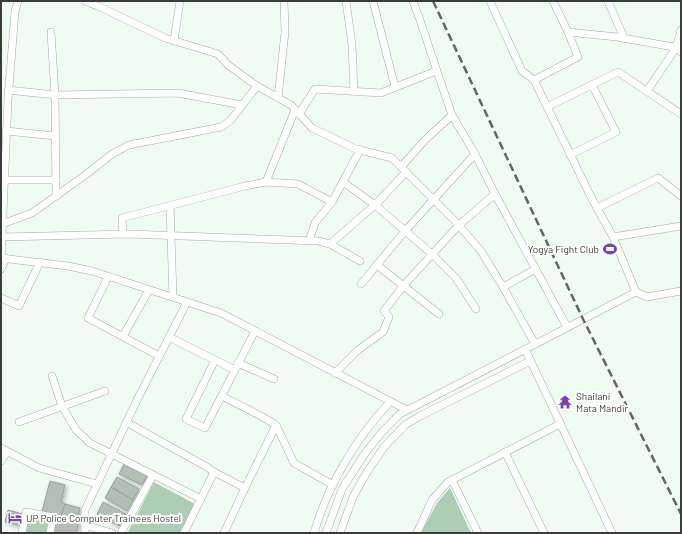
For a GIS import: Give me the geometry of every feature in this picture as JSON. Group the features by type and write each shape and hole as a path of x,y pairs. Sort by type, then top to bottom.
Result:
{"street":[{"path":"1,269 3,258 2,224 8,90 15,11 18,1"},
{"path":"174,41 180,1"},
{"path":"278,98 285,32 284,1"},
{"path":"346,1 352,45 354,91"},
{"path":"373,1 396,87"},
{"path":"413,1 452,115 475,154 567,327"},
{"path":"490,1 522,71 534,80 570,155 613,238 636,292"},
{"path":"534,80 578,57 553,1"},
{"path":"608,1 624,38"},
{"path":"88,2 174,41 218,54 228,65 257,86 291,105 312,128 360,150 392,158 459,224 481,251 535,344"},
{"path":"647,91 679,50 681,30"},
{"path":"51,32 56,196"},
{"path":"568,32 624,38 674,47 679,50"},
{"path":"266,182 298,112 315,89 381,93 436,71"},
{"path":"547,107 618,72 681,114"},
{"path":"570,155 616,132 592,85"},
{"path":"2,224 32,213 112,154 129,145 221,127 230,121 257,86"},
{"path":"8,90 54,95 178,93 242,105"},
{"path":"330,244 375,205 425,140 452,115"},
{"path":"6,131 55,136"},
{"path":"309,241 315,223 332,202 360,150"},
{"path":"361,284 405,231 475,154"},
{"path":"597,208 658,178 681,196"},
{"path":"4,180 56,180"},
{"path":"123,234 122,218 244,186 266,182 298,184 332,202"},
{"path":"343,182 375,205 432,254 456,278 476,309"},
{"path":"335,373 358,350 383,332 390,317 384,311 404,285 459,224 495,194"},
{"path":"170,206 173,297"},
{"path":"613,238 681,226"},
{"path":"2,237 123,234 318,241 330,244 360,261"},
{"path":"3,258 68,266 108,276 221,313 407,410"},
{"path":"1,298 19,306 40,262"},
{"path":"377,265 439,314"},
{"path":"503,287 536,269"},
{"path":"108,276 88,318 159,356"},
{"path":"123,336 149,290"},
{"path":"326,533 342,489 366,452 382,432 400,414 636,292 647,296 681,291"},
{"path":"85,533 85,510 126,422 187,302"},
{"path":"216,360 186,419 205,428 255,331"},
{"path":"169,337 216,360 274,379"},
{"path":"525,349 612,533"},
{"path":"340,533 353,497 366,472 384,447 405,425 530,361"},
{"path":"52,376 62,406 76,430 90,443 201,499"},
{"path":"19,422 105,391"},
{"path":"222,396 276,425 294,463 333,485"},
{"path":"314,533 325,501 360,438 390,402"},
{"path":"126,422 214,472 246,488"},
{"path":"417,533 432,500 448,482 560,424"},
{"path":"224,533 276,425"},
{"path":"1,461 4,450 39,468 98,484"},
{"path":"505,452 544,533"},
{"path":"184,533 214,472"},
{"path":"121,533 153,475"},
{"path":"452,480 478,533"},
{"path":"22,533 26,512 53,517 50,533"},
{"path":"85,525 112,533"}],"green space":[{"path":"154,482 195,504 180,533 128,532"},
{"path":"450,488 471,533 421,533 437,503"},
{"path":"28,514 51,519 48,533 24,533"}],"building":[{"path":"125,462 148,474 142,485 119,474"},
{"path":"117,477 139,489 133,500 111,487"},
{"path":"50,481 65,485 61,502 65,504 61,516 42,511"},
{"path":"111,487 133,500 127,511 105,498"},
{"path":"103,502 126,514 119,526 97,514"},
{"path":"65,504 80,508 77,521 61,516"},
{"path":"8,510 22,514 19,525 5,522"},
{"path":"57,515 79,521 76,533 53,533"}],"railway":[{"path":"433,1 583,319 681,514"}],"place":[{"name":"Yogya Fight Club","path":"610,249"},
{"name":"Shailani Mata Mandir","path":"565,402"},
{"name":"UP Police Computer Trainees Hostel","path":"15,518"}]}
